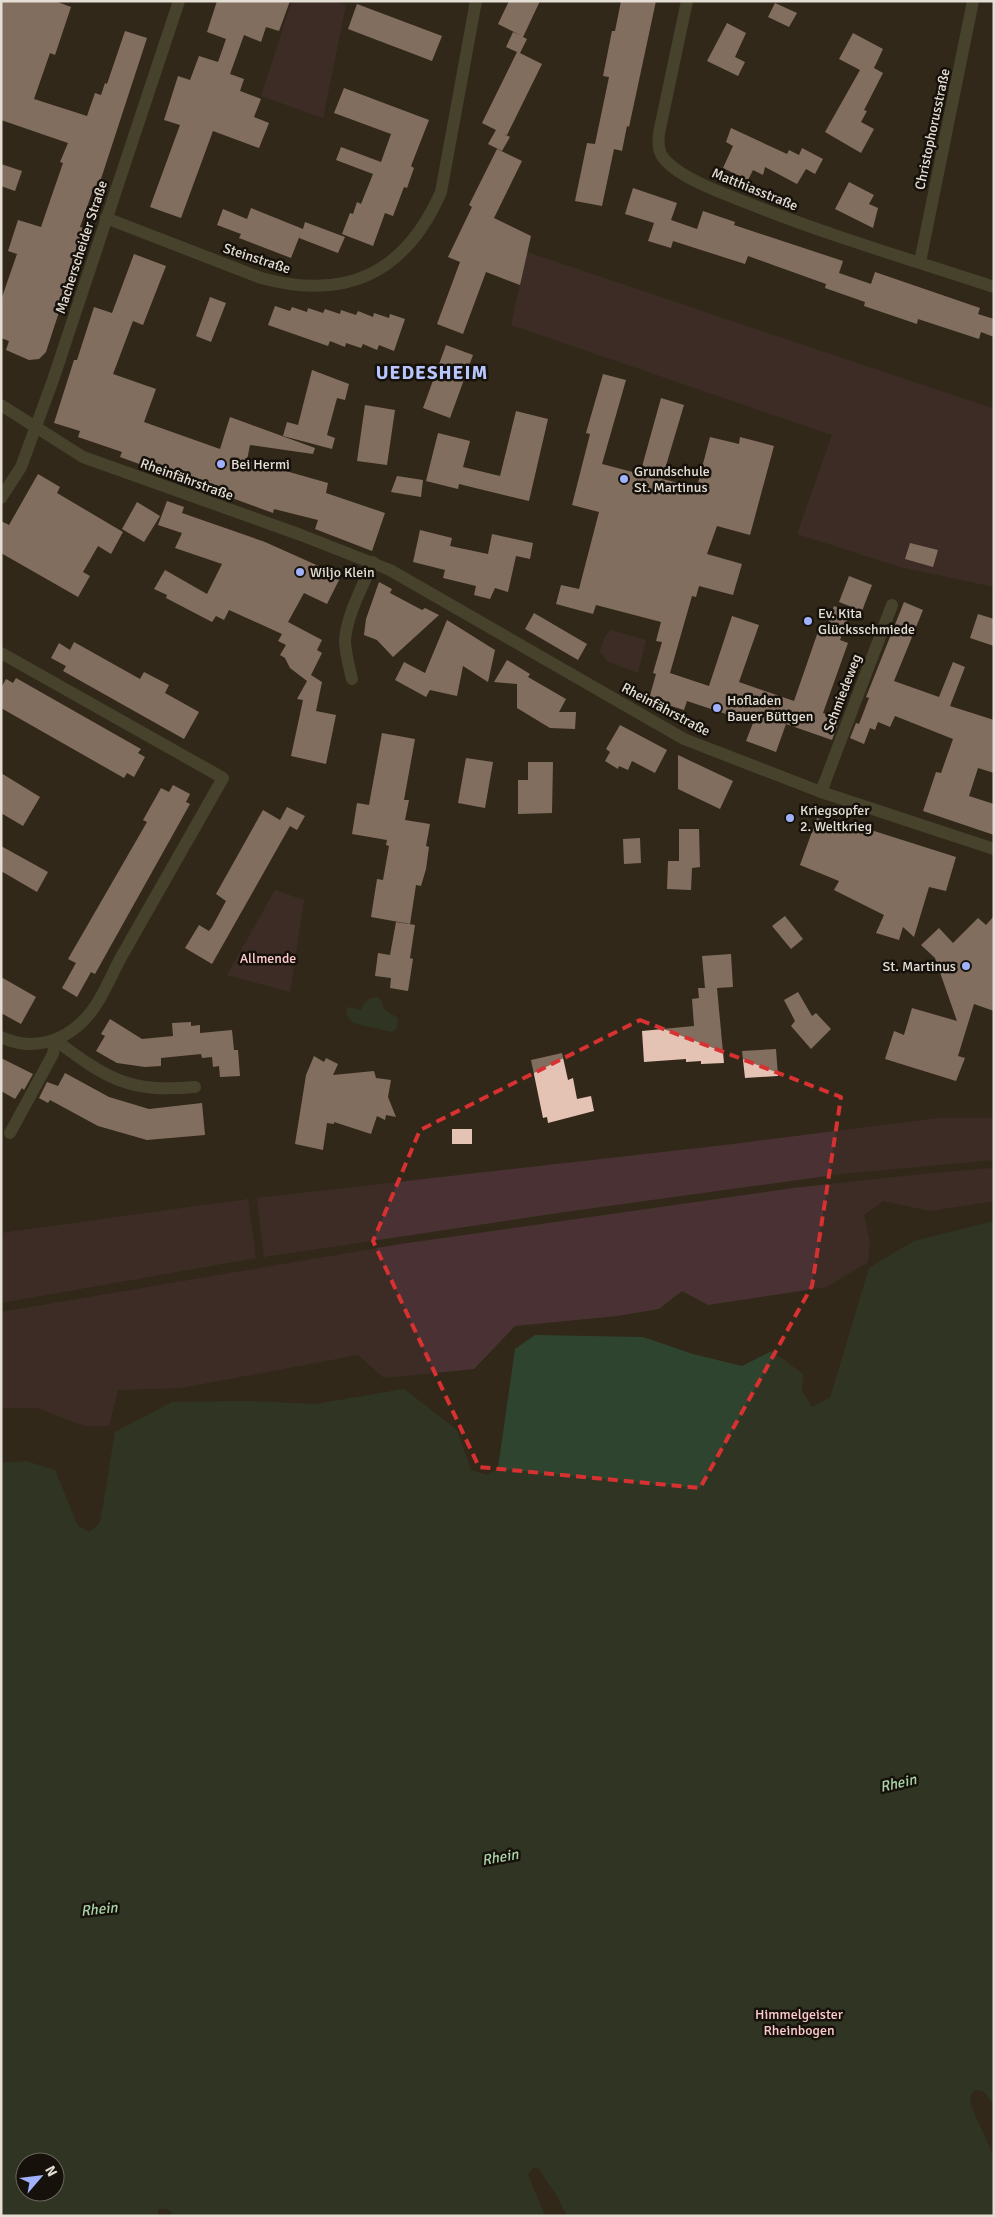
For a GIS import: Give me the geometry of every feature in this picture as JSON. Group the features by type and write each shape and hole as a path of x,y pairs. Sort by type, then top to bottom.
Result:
{"street":[{"name":"Macherscheider Straße","path":"1,498 21,467 36,428 179,1"},
{"name":"Steinstraße","path":"106,218 261,278 283,284 304,287 338,285 369,274 396,257 416,237 430,218 441,192 476,1"},
{"name":"Matthiasstraße","path":"687,1 659,133 659,150 664,160 692,178 735,198 837,237 994,287"},
{"name":"Christophorusstraße","path":"920,262 974,1"},
{"name":"Rheinfährstraße","path":"1,405 83,458 372,562 412,581 684,739 821,792 994,849"},
{"path":"352,679 345,641 349,623 372,562"},
{"name":"Schmiedeweg","path":"821,792 892,605"},
{"path":"1,653 223,778 115,968 94,1009 67,1034 55,1040 40,1044 17,1044 1,1037"},
{"path":"55,1040 91,1066 113,1078 138,1087 160,1090 195,1087"},
{"path":"10,1133 53,1054 55,1040"}],"highlighted area":[{"path":"640,1020 841,1097 812,1286 700,1488 479,1467 373,1241 420,1130"}],"green space":[{"path":"292,1 336,1 346,5 323,118 261,96"},
{"path":"527,252 994,409 994,587 900,567 797,534 832,435 511,325"},
{"path":"611,630 646,640 638,673 607,661 600,651 605,636"},
{"name":"Allmende","path":"275,890 304,900 290,992 227,975"},
{"path":"939,1118 994,1118 994,1160 841,1174 565,1212 264,1257 257,1198 725,1145"},
{"path":"994,1168 994,1201 930,1211 883,1201 864,1215 870,1241 868,1262 827,1287 708,1305 682,1291 659,1309 617,1316 515,1326 474,1369 384,1378 358,1355 181,1388 118,1390 109,1426 85,1426 37,1408 1,1408 1,1312 401,1244 793,1188"},
{"path":"248,1199 256,1258 1,1303 1,1233"}],"water":[{"path":"377,997 381,1000 385,1010 398,1018 397,1028 392,1032 353,1023 347,1015 346,1009 349,1007 361,1010 367,1001"},
{"name":"Rhein","path":"994,1221 994,2104 983,2091 975,2090 971,2095 970,2104 994,2157 994,2216 567,2216 557,2196 538,2168 533,2168 528,2175 545,2216 174,2216 169,2210 159,2209 157,2216 1,2216 1,1463 26,1461 55,1470 78,1526 89,1532 100,1523 115,1432 172,1402 247,1401 315,1404 404,1389 457,1430 471,1470 487,1475 498,1468 515,1349 535,1335 643,1337 693,1354 742,1366 772,1351 803,1374 802,1391 812,1407 830,1398 869,1268 914,1241"}],"building":[{"path":"1,1 55,1 71,7 55,55 50,53 34,99 87,116 95,93 101,95 105,83 107,84 125,31 147,38 98,188 94,187 80,227 86,229 46,352 39,359 29,360 6,350 9,341 1,338 1,300 17,254 8,251 18,220 41,227 63,163 60,162 68,143 1,120"},
{"path":"217,1 290,1 279,31 266,27 261,42 244,35 230,74 244,79 240,91 261,99 254,117 269,123 259,148 213,131 181,218 150,207 180,125 164,120 178,76 190,80 199,56 218,62 226,39 207,32"},
{"path":"509,1 540,1 523,37 527,39 520,53 542,64 507,135 504,134 510,137 502,151 488,144 496,130 482,123 517,52 506,47 513,32 522,36 498,24"},
{"path":"621,1 656,1 629,127 627,126 622,151 614,149 602,206 575,201 587,143 595,144 609,77 603,76 612,31 615,31"},
{"path":"775,3 797,13 789,27 768,17"},
{"path":"357,4 442,36 432,61 348,29"},
{"path":"727,23 746,33 735,57 745,62 738,76 707,61"},
{"path":"853,33 883,49 874,68 883,73 864,110 867,111 861,122 874,129 861,153 825,132 860,70 839,59"},
{"path":"344,88 429,120 411,166 414,168 407,188 404,187 393,216 385,213 373,246 342,234 350,213 353,214 357,202 361,204 373,174 336,160 341,147 381,162 391,134 334,113"},
{"path":"731,128 787,154 789,150 799,155 802,148 823,159 815,174 806,169 797,184 765,167 763,175 753,170 748,180 723,168 733,146 726,142"},
{"path":"497,149 522,161 494,218 531,236 520,285 486,272 463,334 437,324 460,262 448,257 472,207 469,205"},
{"path":"1,164 22,171 15,191 1,186"},
{"path":"849,182 874,195 869,204 878,208 873,228 835,209"},
{"path":"633,188 677,203 671,220 697,229 703,211 735,222 734,225 843,261 839,273 871,284 875,272 980,308 978,314 994,319 994,337 981,332 979,339 918,319 917,324 864,306 865,302 825,288 826,284 748,256 745,264 673,241 671,248 648,241 654,223 625,214"},
{"path":"251,208 303,229 305,222 345,237 338,253 299,238 302,230 291,258 239,238 241,234 217,225 223,209 247,219"},
{"path":"134,254 166,266 143,325 133,321 113,374 156,389 144,422 220,449 230,417 315,448 313,454 250,445 247,460 328,483 326,493 385,513 372,551 315,529 318,520 274,509 273,513 207,489 209,483 144,458 142,465 120,457 122,452 78,437 80,431 54,423 74,360 77,360 94,307 112,313"},
{"path":"210,297 226,303 211,342 196,336"},
{"path":"275,306 290,311 292,307 307,312 308,308 323,313 325,309 340,314 341,310 356,315 358,311 373,317 374,313 389,318 390,314 405,319 394,351 379,345 377,350 363,344 361,348 346,343 345,347 330,341 328,346 268,325"},
{"path":"446,345 473,355 450,418 423,408"},
{"path":"312,370 349,384 345,400 337,398 327,435 335,438 332,449 283,436 287,422 298,425"},
{"path":"603,374 626,380 602,464 640,474 661,398 684,405 662,479 697,487 710,437 739,444 740,437 774,446 750,535 717,526 707,554 742,564 733,595 699,586 696,597 692,596 670,673 709,686 732,616 759,625 739,682 794,701 821,623 827,625 834,606 850,613 840,640 848,643 823,713 840,719 832,740 786,724 776,752 746,741 753,723 687,701 684,710 649,699 656,674 653,673 662,642 656,641 661,622 596,605 593,614 556,604 561,585 579,589 599,512 572,505 590,434 586,433"},
{"path":"365,405 395,410 387,465 357,461"},
{"path":"516,411 548,419 529,501 459,484 458,489 426,481 438,433 470,441 463,467 500,476"},
{"path":"38,474 60,487 57,493 123,532 111,554 98,546 83,572 90,576 78,597 1,553 1,521 9,525"},
{"path":"397,476 423,480 421,497 391,492"},
{"path":"167,501 184,507 182,513 265,542 341,576 327,604 304,593 288,622 322,640 317,650 322,653 311,675 322,682 316,711 336,715 326,764 291,756 303,700 297,699 307,681 290,668 285,658 280,655 286,645 278,641 282,634 229,610 224,620 216,616 212,622 166,598 167,595 154,589 165,570 207,594 222,564 175,548 182,533 158,525"},
{"path":"137,502 160,516 144,542 122,529"},
{"path":"420,530 452,538 450,546 488,554 492,534 533,543 530,559 516,556 508,592 495,588 490,599 474,595 476,586 443,578 445,570 413,562"},
{"path":"910,543 938,550 933,567 905,559"},
{"path":"849,576 872,585 862,611 839,602"},
{"path":"379,582 392,589 390,593 422,610 425,608 439,615 393,657 377,640 364,635 366,619"},
{"path":"904,602 923,610 894,681 939,697 953,662 965,667 950,706 994,720 994,773 978,768 969,796 994,804 994,835 923,811 936,772 941,773 953,739 895,716 890,727 878,722 875,730 870,728 864,744 850,738 856,723 859,724 869,698 866,697"},
{"path":"534,613 587,644 578,660 525,629"},
{"path":"978,614 994,619 994,646 970,638"},
{"path":"447,620 495,650 488,682 463,666 457,696 430,690 426,697 395,680 404,662 425,673"},
{"path":"74,642 140,679 144,672 169,685 165,693 199,712 184,739 63,671 66,666 51,658 59,643 70,650"},
{"path":"507,660 530,674 528,677 566,699 559,712 576,712 575,729 550,728 517,708 517,684 494,682"},
{"path":"16,678 141,749 138,753 145,757 134,777 127,773 124,778 1,708 1,688 6,679 13,683"},
{"path":"620,725 667,750 655,773 632,761 628,770 619,766 618,769 605,761 610,752 606,749"},
{"path":"382,733 415,739 404,800 409,800 405,820 430,824 426,846 429,847 426,869 421,886 416,885 410,924 371,917 377,879 383,880 389,846 386,845 387,840 352,834 357,803 369,805"},
{"path":"678,755 733,781 720,809 678,789"},
{"path":"466,758 493,762 485,808 458,803"},
{"path":"528,762 553,762 552,813 518,814 518,780 528,780"},
{"path":"1,773 40,797 23,826 1,813"},
{"path":"173,785 190,794 186,802 190,804 95,974 91,972 77,997 62,988 76,963 68,959 147,822 143,820 161,788 169,792"},
{"path":"287,807 305,816 297,830 290,826 212,964 185,948 199,925 209,931 212,927 226,901 216,894 263,810 280,820"},
{"path":"817,818 849,831 852,824 956,857 946,891 929,887 914,937 903,927 899,940 876,933 884,915 834,890 839,881 800,865"},
{"path":"679,829 699,829 700,867 692,868 691,890 667,889 668,861 679,861"},
{"path":"640,838 641,863 624,864 623,839"},
{"path":"1,846 48,872 37,892 1,871"},
{"path":"785,916 803,939 791,949 772,926"},
{"path":"994,916 994,1011 974,1004 958,1056 965,1058 956,1081 885,1059 894,1031 904,1035 912,1008 957,1021 935,958 921,945 939,928 953,943 978,918 986,925"},
{"path":"396,922 415,925 410,958 413,959 408,991 390,988 391,978 375,976 378,953 390,955"},
{"path":"731,954 733,987 717,988 724,1063 701,1064 701,1061 686,1062 686,1059 644,1062 642,1031 694,1026 692,999 699,998 698,988 705,988 702,956"},
{"path":"1,977 36,997 21,1024 1,1013"},
{"path":"798,992 812,1016 816,1013 831,1029 811,1049 791,1026 795,1021 784,1000"},
{"path":"110,1019 142,1039 173,1036 172,1023 191,1022 191,1026 200,1025 200,1033 232,1030 234,1050 238,1050 240,1076 220,1077 219,1066 213,1067 212,1057 202,1058 201,1054 161,1058 161,1066 145,1067 117,1063 96,1051 105,1036 101,1034"},
{"path":"776,1049 778,1076 745,1078 742,1051"},
{"path":"562,1053 568,1080 573,1078 577,1099 591,1096 594,1111 548,1123 547,1117 543,1118 531,1060"},
{"path":"314,1056 324,1062 326,1058 338,1064 333,1075 374,1071 376,1078 391,1080 388,1097 396,1117 386,1115 385,1120 377,1116 371,1134 334,1122 334,1124 327,1123 323,1150 295,1144 306,1075"},
{"path":"1,1058 33,1074 24,1090 22,1088 15,1099 1,1091"},
{"path":"65,1073 109,1097 149,1109 202,1103 205,1135 147,1140 98,1126 50,1100 48,1103 39,1098 47,1082 58,1086"},
{"path":"452,1129 472,1129 472,1144 452,1144"}],"place":[{"name":"Bei Hermi","path":"221,464"},
{"name":"Grundschule St. Martinus","path":"624,479"},
{"name":"Wiljo Klein","path":"300,572"},
{"name":"Ev. Kita Glücksschmiede","path":"808,621"},
{"name":"Hofladen Bauer Büttgen","path":"717,708"},
{"name":"Kriegsopfer 2. Weltkrieg","path":"790,818"},
{"name":"St. Martinus","path":"966,966"}],"district":[{"name":"UEDESHEIM","path":"432,372"}],"park label":[{"name":"Himmelgeister Rheinbogen","path":"799,2022"}]}
